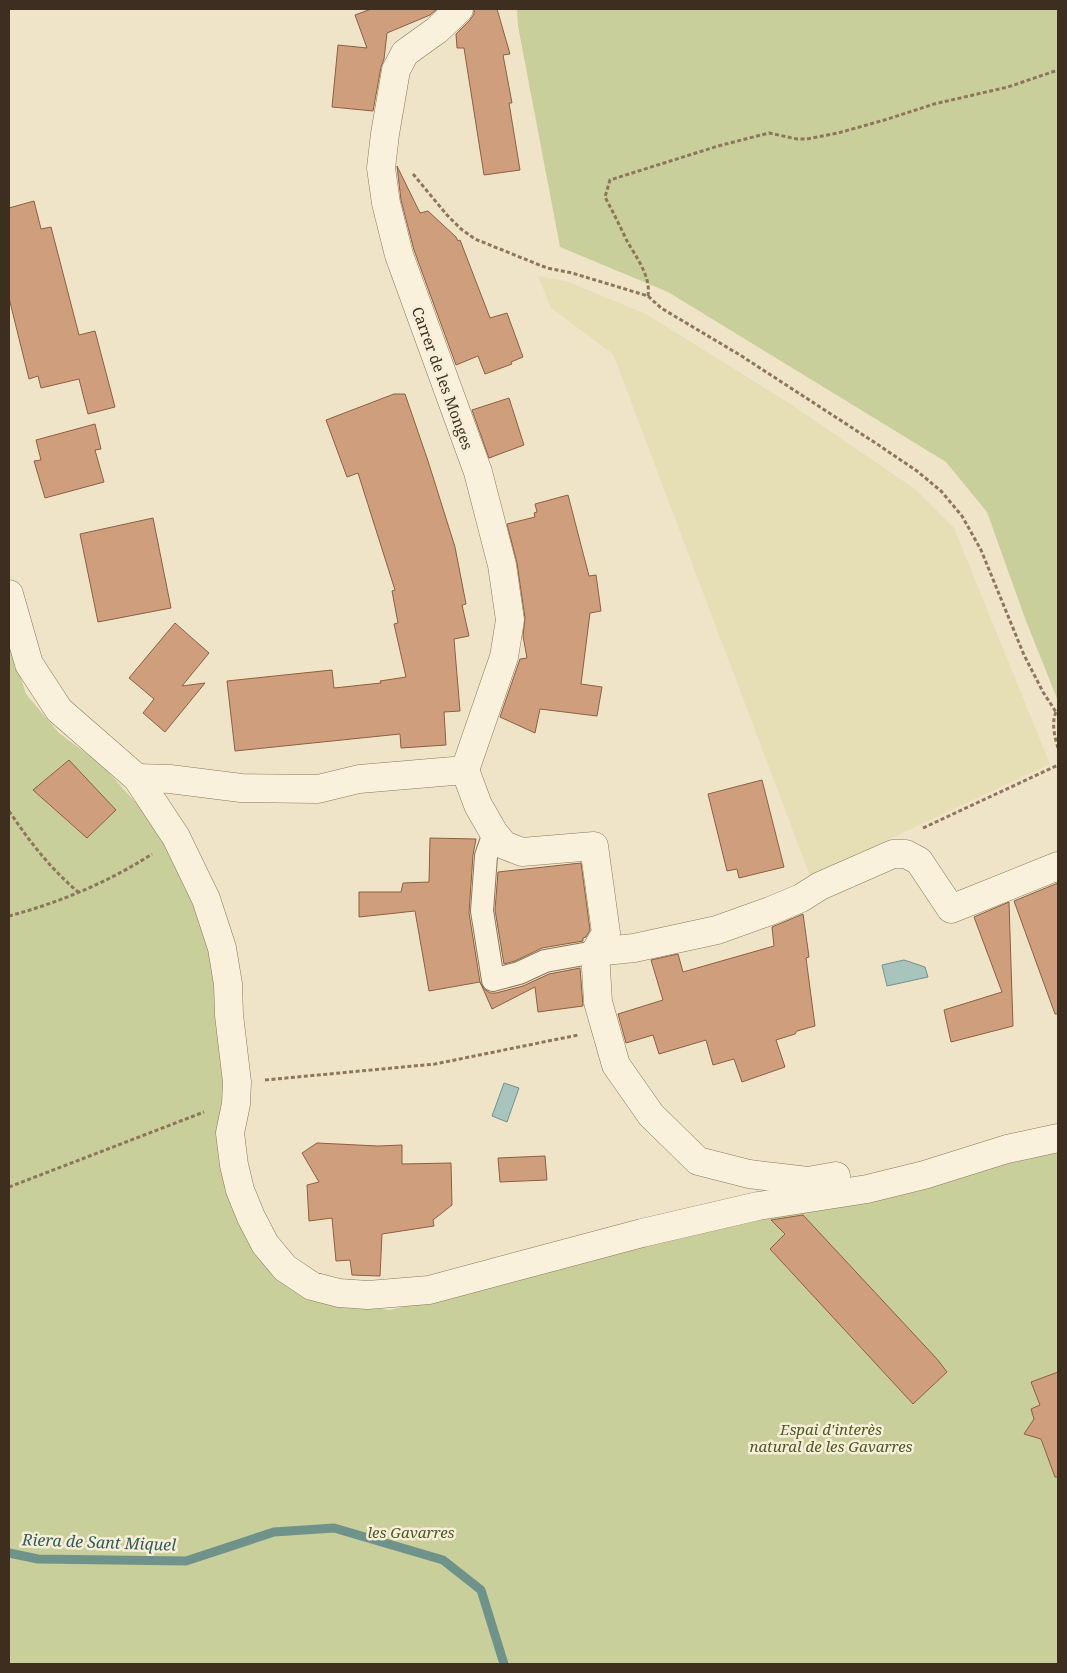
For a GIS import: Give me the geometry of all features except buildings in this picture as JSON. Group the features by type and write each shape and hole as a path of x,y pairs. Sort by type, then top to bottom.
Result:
{"street":[{"name":"Carrer de les Monges","path":"459,9 437,30 405,53 396,70 381,168 386,203 399,255 478,472 502,565 510,620 504,657 466,770"},
{"path":"9,594 28,664 59,710 137,778 176,837 206,899 222,948 228,984 229,1015 237,1093 230,1133 234,1165 240,1190 265,1244 285,1268 312,1286 339,1293 368,1295 429,1290 661,1228 758,1206 867,1189 932,1172 1007,1149 1058,1138"},
{"path":"137,778 170,779 241,788 318,789 359,779 466,770 478,805 494,833 504,845 522,852 594,846 606,933 595,952 598,1002 616,1065 651,1115 698,1161 749,1174 808,1181 886,1166 932,1172"},
{"path":"494,833 486,856 482,911 493,980 519,973 545,961 595,952 634,948 717,930 801,898 820,886 893,854 906,854 919,861 951,909 1058,866"}],"path":[{"path":"648,296 650,289 641,264 606,197 610,180 718,146 769,133 797,139 838,133 934,104 1008,87 1058,70"},
{"path":"385,134 416,177 447,215 475,240 547,268 572,273 648,296 661,308 740,355 877,444 917,471 942,492 962,516 981,550 1024,655 1043,692 1057,712 1054,718 1054,725 1058,748"},
{"path":"893,854 907,836 1058,765"},
{"path":"9,811 26,836 57,874 78,892"},
{"path":"9,916 31,910 78,892 122,872 176,837"},
{"path":"9,1188 192,1116 237,1093 435,1064 606,1029"}],"shaded area":[{"path":"538,276 566,281 646,314 792,405 915,489 954,528 1050,764 810,876 613,354 551,308"}],"green space":[{"path":"517,9 1058,9 1058,701 1026,621 987,512 946,462 668,292 560,247 518,26"},
{"name":"Espai d'interès natural de les Gavarres","path":"9,641 26,694 59,733 102,765 137,804 206,899 236,1104 220,1107 221,1143 313,1299 390,1310 644,1247 1058,1152 1058,1664 9,1664"}],"water":[{"path":"904,960 925,967 928,977 887,986 882,965"},
{"path":"504,1083 519,1088 507,1122 492,1116"}],"waterway":[{"name":"Riera de Sant Miquel","path":"9,1553 38,1559 186,1561 274,1532 334,1528 443,1560 481,1590 504,1664"}],"park label":[{"name":"les Gavarres","path":"411,1532"}]}
